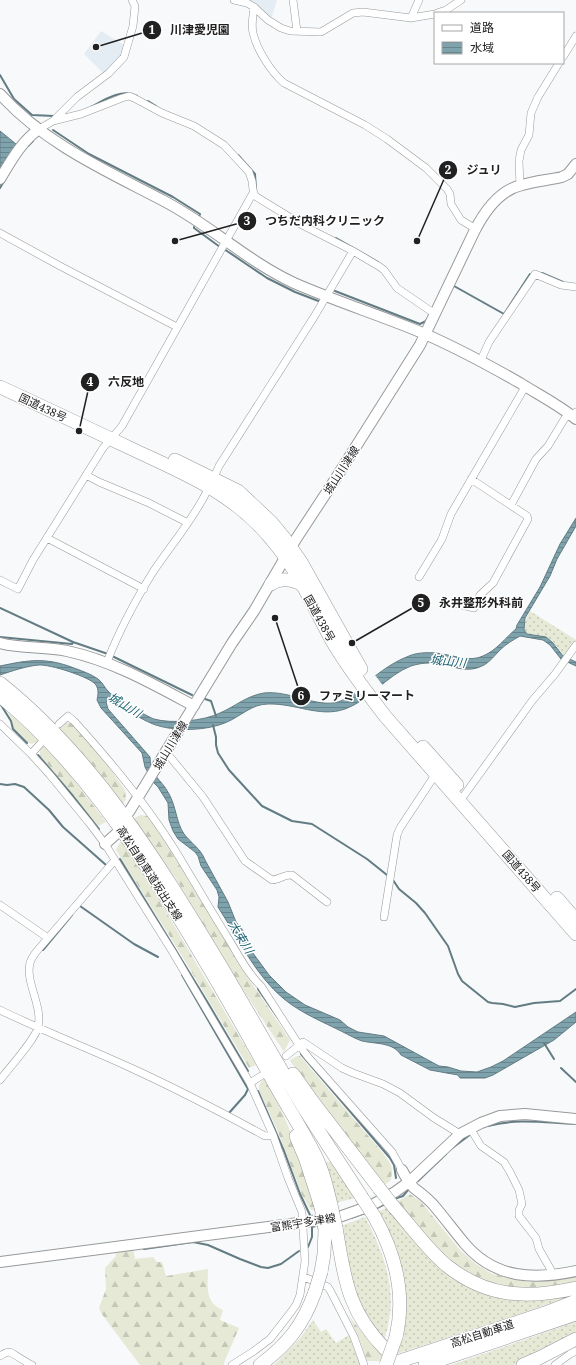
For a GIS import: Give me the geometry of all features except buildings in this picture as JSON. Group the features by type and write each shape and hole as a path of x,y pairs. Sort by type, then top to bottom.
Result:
{"highway":[{"name":"国道438号","path":"0,377 113,435 211,482 231,487 244,496 271,522 288,553 301,584 332,640 374,694 391,711 438,770 576,934"},
{"name":"国道438号","path":"0,387 113,435"},
{"name":"国道438号","path":"288,553 301,562 354,657 365,682"},
{"path":"271,584 286,579 301,584"},
{"name":"高松自動車道坂出支線","path":"0,683 80,775 131,842 177,914 219,984 265,1075 306,1160 326,1206 330,1229"},
{"name":"高松自動車道坂出支線","path":"0,696 58,736 91,773 139,836 186,909 232,985"},
{"name":"国道438号","path":"462,798 576,920"},
{"path":"232,985 313,1102 393,1206 446,1264 459,1274 482,1286 506,1293 519,1295 554,1292 576,1288"},
{"path":"232,985 304,1108 374,1216 392,1252 400,1291 400,1314 396,1337 387,1365"},
{"path":"260,1365 288,1342 303,1319 315,1292 321,1272 330,1229"},
{"path":"330,1229 352,1302 362,1322 385,1348"},
{"name":"高松自動車道","path":"387,1365 545,1313 576,1301"},
{"name":"高松自動車道","path":"425,1365 576,1314"},
{"path":"523,1365 576,1339"}],"main road":[{"path":"0,94 19,114 66,149 167,202 223,246 295,283 425,334 481,360 574,416"},
{"path":"0,179 26,140 40,129"},
{"name":"城山川津線","path":"129,812 232,643 271,584 288,553 383,405 420,344 432,312 484,216 496,200 505,192 520,185 562,177 568,174 576,164"},
{"path":"2,646 66,650 109,657 130,672 192,710"},
{"path":"104,844 116,834"},
{"name":"富熊宇多津線","path":"0,1262 339,1217 382,1200 409,1182 460,1134 472,1131 481,1123 500,1116 525,1114 576,1119"},
{"path":"402,1170 414,1188 421,1192 435,1206 465,1245 484,1262 508,1273 522,1276 552,1276 576,1271"}],"street":[{"path":"40,129 57,117 77,97 109,73 124,57 133,26 135,6 132,0"},
{"path":"234,0 254,7 268,20 281,28 290,31 321,32 353,13 363,12 411,18 434,13"},
{"path":"293,0 297,31"},
{"path":"411,18 419,0"},
{"path":"439,12 446,10 461,0"},
{"path":"254,7 252,20 256,41 274,74 284,83 370,128 426,168 447,189 450,194 451,204 462,220 476,229"},
{"path":"564,55 576,36"},
{"path":"520,185 519,161 521,150 529,134 532,113 538,97 558,64"},
{"path":"0,580 18,589 105,443 122,426 253,193 252,181 249,172 224,145 194,126 162,113 130,96 81,114 57,117"},
{"path":"253,193 258,198 304,226 380,266 398,288 432,312"},
{"path":"0,233 177,327"},
{"path":"109,657 129,613 153,573 188,523 219,466 327,296 353,251"},
{"path":"481,360 488,342 535,274 562,285 576,287"},
{"path":"419,577 442,538 451,514 526,387"},
{"path":"511,505 536,459 548,446 565,418 574,416"},
{"path":"86,475 149,503 188,523"},
{"path":"454,603 474,608 480,595 493,583 528,520 526,516 511,505 472,479"},
{"path":"47,538 144,589"},
{"path":"462,798 532,701 566,660 576,645"},
{"path":"59,724 68,716 74,720 140,796 160,826 235,950 255,980 261,986 298,1046 392,1152 402,1170"},
{"path":"0,724 3,732 31,754 59,785 104,844 175,956 250,1083 273,1135 302,1212 305,1261 304,1277 300,1295 296,1304 276,1332 263,1345 232,1365"},
{"path":"31,754 41,743"},
{"path":"164,754 203,797 245,861 272,880 287,874 292,875 326,902"},
{"path":"384,917 397,835 438,770"},
{"path":"0,1080 33,1038 38,1028 38,1010 29,971 32,958 115,860"},
{"path":"0,905 48,938"},
{"path":"0,1010 131,1068 265,1136 273,1135"},
{"path":"286,1056 303,1042 342,1068 383,1084 400,1093 434,1118 460,1134"},
{"path":"250,1083 265,1075"},
{"path":"472,1131 481,1146 504,1162 510,1172 519,1190 522,1204 519,1210 519,1216 536,1238 539,1249 551,1270 552,1276"},
{"path":"304,1277 328,1287 354,1337 364,1365"},
{"path":"555,1365 576,1351"},
{"path":"0,1356 7,1352 11,1352 19,1359 32,1365"}],"shaded area":[{"path":"246,0 277,0 271,19"},
{"path":"101,31 124,45 120,56 104,74 84,54"}],"green space":[{"path":"530,611 576,640 566,657 555,644 547,638 526,633 526,619"},
{"path":"7,711 39,741 32,744 27,742 14,729 12,720"},
{"path":"66,723 71,723 106,763 125,790 126,799 123,804 84,755 60,729"},
{"path":"43,745 66,770 106,822 98,826 40,755"},
{"path":"141,815 147,816 159,831 247,976 290,1040 284,1052 238,982 176,879 134,818"},
{"path":"121,841 155,893 256,1065 249,1068 116,850"},
{"path":"300,1056 382,1152 391,1165 392,1172 390,1181 384,1185 312,1093 290,1060"},
{"path":"264,1078 288,1125 317,1210 311,1210 302,1195 278,1132 259,1090 259,1085"},
{"path":"322,1161 332,1163 355,1198 335,1203"},
{"path":"410,1194 421,1202 460,1250 476,1264 492,1274 528,1282 576,1276 576,1282 540,1287 522,1287 505,1286 472,1276 457,1267 442,1255 395,1203"},
{"path":"386,1208 439,1266 576,1294 511,1317 396,1354 403,1322 378,1212"},
{"path":"365,1217 386,1266 389,1280 391,1306 384,1341 356,1300 341,1226"},
{"path":"133,1249 135,1259 153,1257 157,1262 162,1262 166,1276 208,1269 208,1293 213,1303 223,1310 220,1320 239,1328 223,1365 140,1365 101,1313 99,1308 106,1289 105,1268 116,1256 115,1254"},
{"path":"349,1316 371,1344 383,1353 380,1361 367,1361"},
{"path":"313,1320 321,1332 326,1329 336,1343 349,1335 360,1365 274,1365 301,1337"},
{"path":"576,1322 576,1335 515,1365 451,1365"}],"water":[{"path":"0,131 16,144 0,169"},
{"path":"576,518 576,526 557,559 550,576 525,618 524,630 527,634 546,637 553,643 563,656 576,662 576,666 561,659 550,645 543,640 520,636 505,646 482,666 472,669 462,669 433,663 411,666 394,675 371,694 354,705 336,711 326,712 278,704 268,704 252,708 232,720 219,725 200,729 180,729 161,727 147,722 111,700 108,699 106,702 108,709 150,757 152,769 171,799 181,829 203,856 228,902 236,922 244,932 247,945 269,975 286,992 305,1005 340,1020 348,1027 358,1032 384,1036 439,1066 461,1071 477,1072 503,1061 576,1012 576,1022 554,1040 493,1075 485,1078 460,1078 458,1075 430,1070 401,1055 398,1051 389,1046 362,1041 355,1038 305,1013 284,999 264,979 256,968 218,907 219,897 217,890 201,866 198,856 178,839 173,831 169,820 168,803 153,782 145,767 142,753 101,708 97,700 98,691 96,685 86,678 44,665 29,666 0,675 0,666 29,661 54,662 83,671 95,677 111,694 122,702 154,719 161,721 187,721 213,716 246,699 264,693 283,694 321,703 338,702 346,698 389,666 413,655 421,653 434,653 463,658 478,658 493,651 516,629 540,587 560,544"}],"pier":[{"path":"375,675 384,687 362,703 353,691"}],"waterway":[{"path":"0,75 14,99 32,115 54,116"},
{"path":"91,107 107,98 119,94 125,93 137,96"},
{"path":"148,101 156,106"},
{"path":"53,130 89,154 173,197 200,214 199,217"},
{"path":"28,146 33,141"},
{"path":"238,155 255,174 256,190"},
{"path":"0,188 4,181"},
{"path":"194,227 220,247"},
{"path":"336,238 378,262"},
{"path":"224,249 267,278 295,292 321,302"},
{"path":"542,273 563,282"},
{"path":"453,286 504,314 530,274"},
{"path":"335,291 420,324 427,319"},
{"path":"0,608 73,642"},
{"path":"0,637 72,644 73,642 108,654"},
{"path":"112,656 192,695"},
{"path":"205,699 211,701 216,716"},
{"path":"1,705 11,721 13,729 27,743"},
{"path":"213,725 218,753 229,770 262,806 292,821 312,824 367,859 387,875"},
{"path":"38,755 99,829"},
{"path":"0,784 15,784 24,787 49,810 63,827 106,865"},
{"path":"120,859 248,1071"},
{"path":"393,880 399,889 416,903 425,913 448,946 462,981 488,1002 515,1007 534,1003 560,1001 576,989"},
{"path":"80,906 134,944 158,957"},
{"path":"43,950 72,915"},
{"path":"182,975 248,1089 245,1095 229,1113"},
{"path":"259,988 258,989 278,1018"},
{"path":"544,1043 554,1059"},
{"path":"301,1054 390,1158 394,1165 396,1178"},
{"path":"561,1068 576,1082"},
{"path":"258,1091 310,1215"},
{"path":"488,1126 509,1122 576,1124"},
{"path":"451,1149 471,1134"},
{"path":"418,1181 446,1154"},
{"path":"394,1199 403,1196 408,1190"},
{"path":"375,1209 385,1204"},
{"path":"351,1218 365,1213"},
{"path":"312,1227 319,1225"},
{"path":"308,1247 312,1237 312,1227"},
{"path":"144,1249 193,1242 208,1245 240,1259 268,1268 281,1264 299,1251"}],"place":[{"name":"川津愛児園","path":"96,47"},
{"name":"つちだ内科クリニック","path":"175,241"},
{"name":"ジュリ","path":"417,241"},
{"name":"六反地","path":"79,431"},
{"name":"ファミリーマート","path":"275,618"},
{"name":"永井整形外科前","path":"352,643"}],"water label":[{"name":"城山川","path":"448,661"},
{"name":"城山川","path":"125,705"},
{"name":"大束川","path":"241,937"}]}
